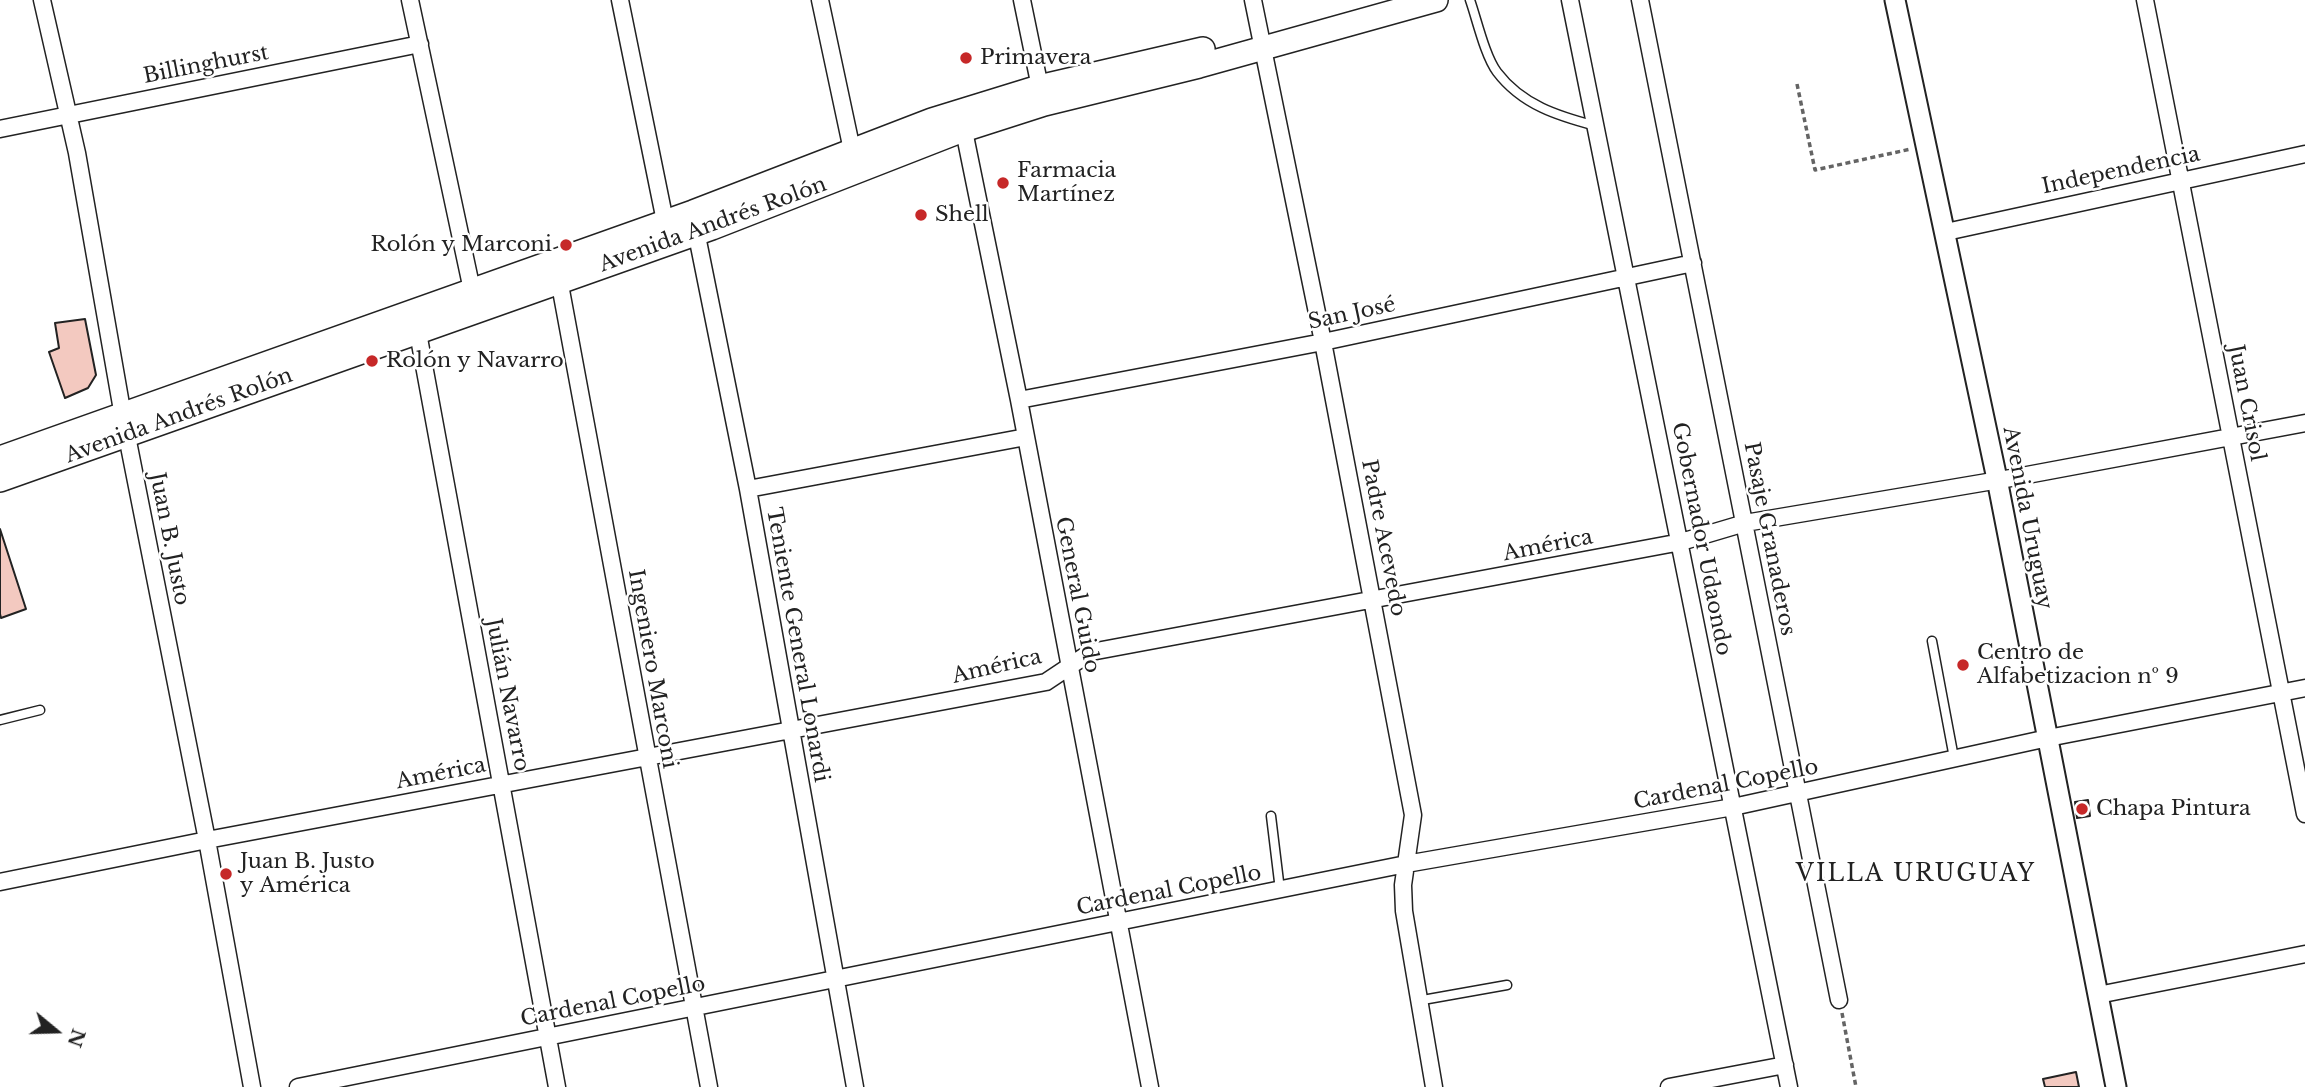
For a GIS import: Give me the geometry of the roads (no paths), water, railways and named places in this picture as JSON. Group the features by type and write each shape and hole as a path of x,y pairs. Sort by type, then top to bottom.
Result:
{"main road":[{"name":"Avenida Andrés Rolón","path":"1262,41 1381,0"},
{"name":"Avenida Andrés Rolón","path":"694,223 852,150 1042,96 1436,0"},
{"name":"Avenida Andrés Rolón","path":"0,480 125,425 694,223 962,120"},
{"name":"Avenida Andrés Rolón","path":"416,321 472,290 557,270"},
{"name":"Avenida Andrés Rolón","path":"0,458 125,425"}],"street":[{"name":"Juan B. Justo","path":"42,0 68,114 252,1087"},
{"path":"410,0 472,290"},
{"path":"620,0 667,231"},
{"path":"820,0 852,150"},
{"path":"1022,0 1042,96"},
{"name":"Padre Acevedo","path":"1254,0 1374,600 1413,815 1406,864 1404,911 1417,1001 1434,1087"},
{"name":"Gobernador Udaondo","path":"1570,0 1789,1087"},
{"name":"Pasaje Granaderos","path":"1640,0 1839,1000"},
{"name":"Avenida Uruguay","path":"1895,0 1997,479 2116,1087"},
{"name":"Juan Crisol","path":"2146,0 2305,814"},
{"name":"Billinghurst","path":"0,129 419,44"},
{"name":"General Guido","path":"962,120 1019,400 1150,1087"},
{"name":"Independencia","path":"1946,232 2180,179 2305,155"},
{"name":"Teniente General Lonardi","path":"694,223 748,489 855,1087"},
{"name":"San José","path":"1019,400 1323,342 1693,263"},
{"name":"Ingeniero Marconi","path":"557,270 709,1087"},
{"name":"Julián Navarro","path":"416,321 557,1087"},
{"name":"América","path":"0,882 207,840 1046,682 1091,652 1681,542 1745,523 2305,423"},
{"path":"748,489 1026,437"},
{"name":"Cardenal Copello","path":"298,1087 1406,864 1732,807 2048,738 2305,688"},
{"path":"2098,995 2305,954"},
{"path":"1669,1087 1785,1065"}],"lane":[{"path":"1470,0 1496,71 1526,100 1544,110 1596,126"},
{"path":"1932,641 1954,758"},
{"path":"0,720 40,710"},
{"path":"1271,816 1280,890"},
{"path":"1417,1001 1507,985"}],"place":[{"name":"Primavera","path":"966,58"},
{"name":"Farmacia Martínez","path":"1003,183"},
{"name":"Shell","path":"921,215"},
{"name":"Rolón y Marconi","path":"566,245"},
{"name":"Rolón y Navarro","path":"372,361"},
{"name":"Centro de Alfabetizacion nº 9","path":"1963,665"},
{"name":"Chapa Pintura","path":"2082,809"},
{"name":"Juan B. Justo y América","path":"226,874"}],"district":[{"name":"VILLA URUGUAY","path":"1916,875"}]}
